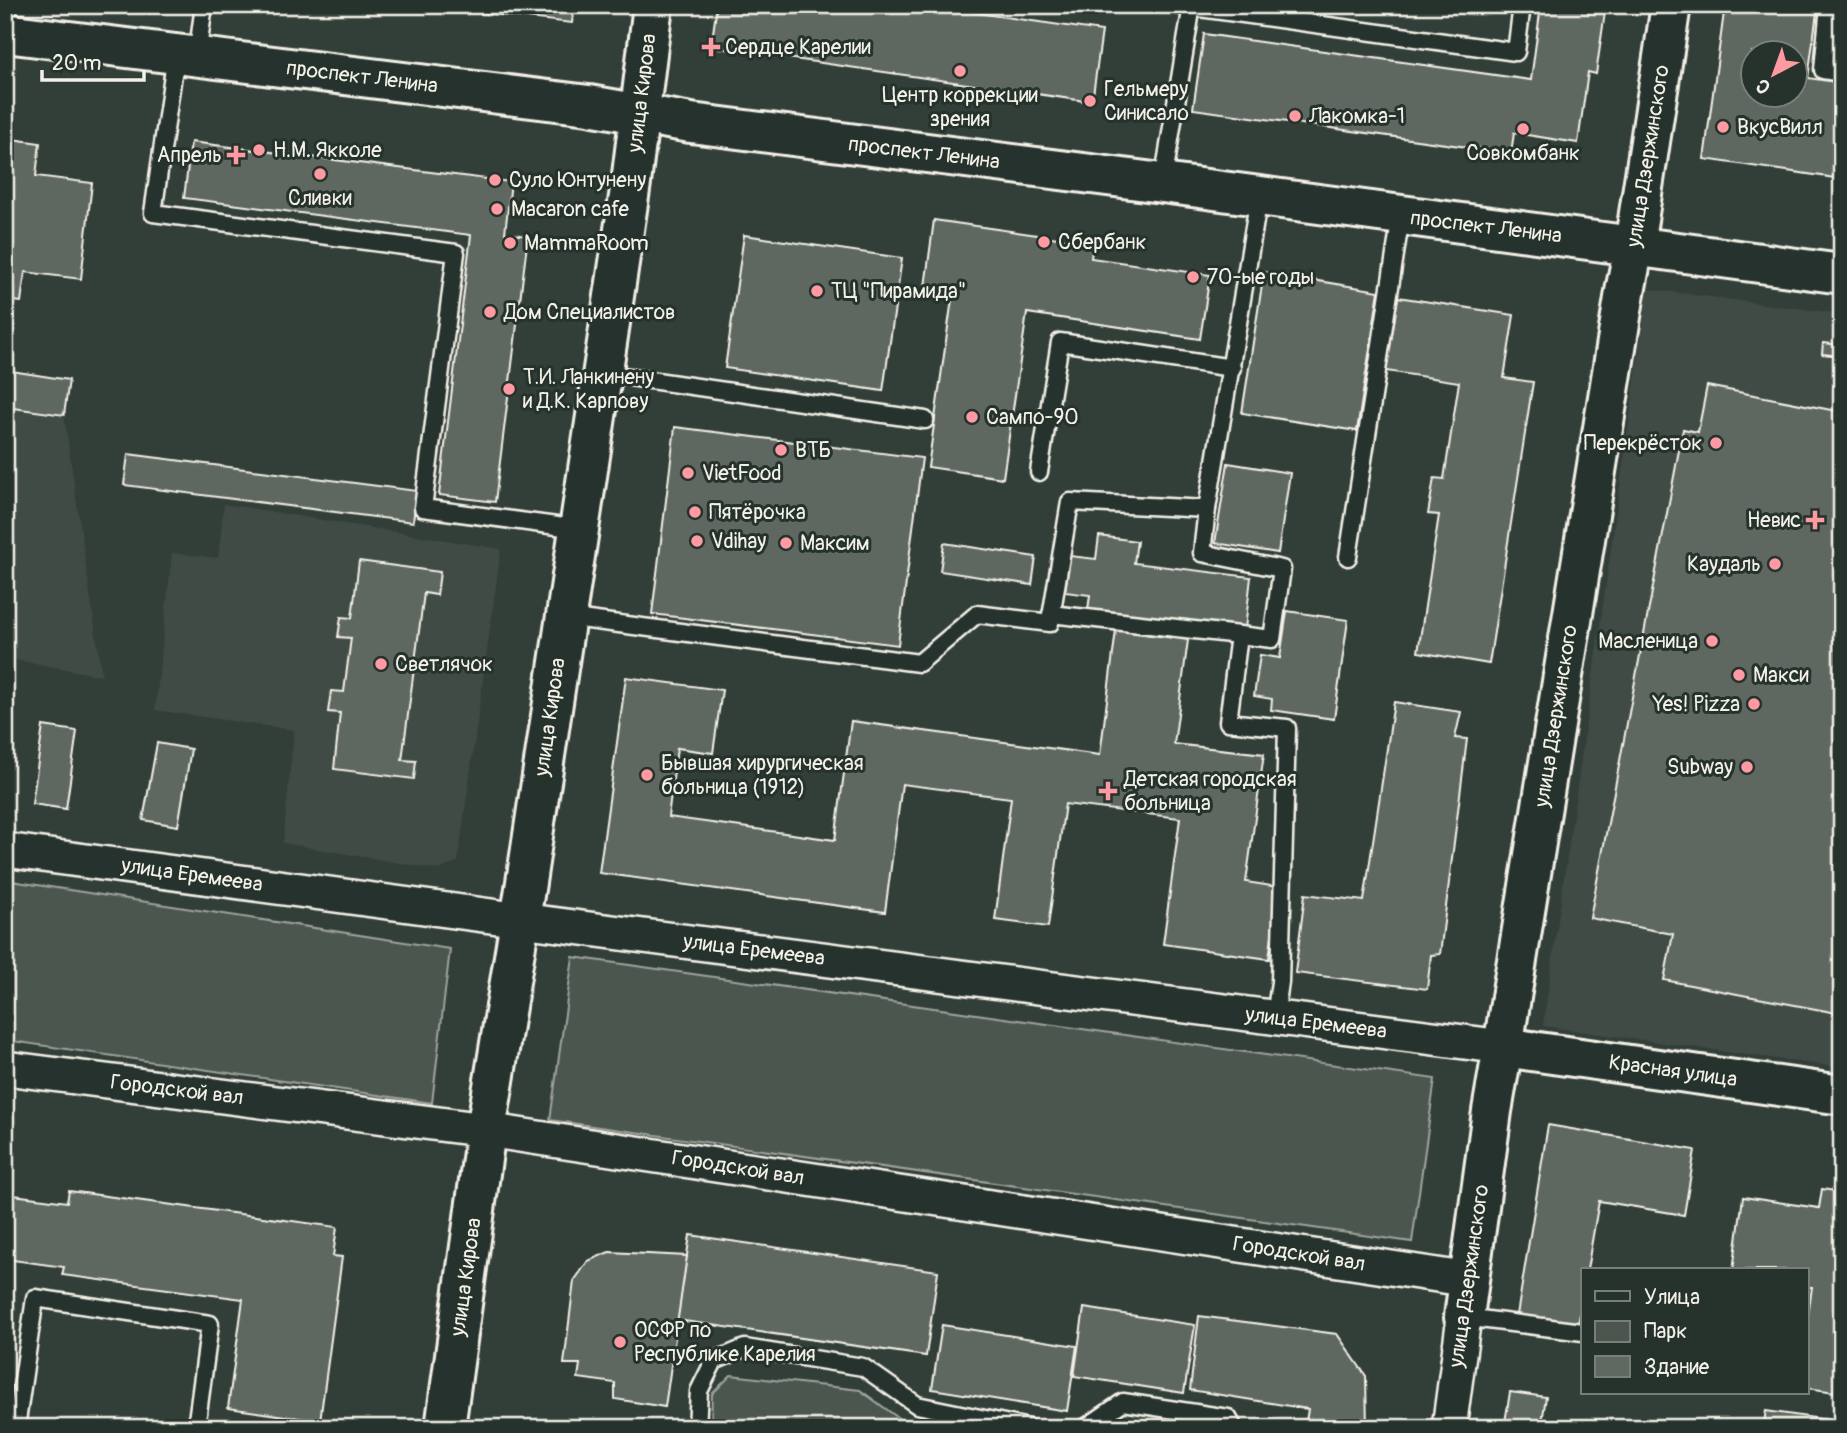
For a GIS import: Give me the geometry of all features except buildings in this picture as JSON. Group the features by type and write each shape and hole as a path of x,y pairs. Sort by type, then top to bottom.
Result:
{"main road":[{"name":"улица Кирова","path":"445,1428 486,1130 520,920 640,114 653,5"},
{"name":"улица Дзержинского","path":"1464,1317 1492,1111 1671,5"},
{"name":"проспект Ленина","path":"5,33 576,103 691,123 1842,274"},
{"name":"Красная улица","path":"1503,1047 1842,1095"}],"street":[{"name":"улица Еремеева","path":"5,850 520,920 1503,1047"},
{"name":"Городской вал","path":"5,1068 486,1130 1470,1280"},
{"name":"улица Дзержинского","path":"1449,1428 1464,1317"}],"lane":[{"path":"204,5 186,55 153,213 456,253 423,508 579,528"},
{"path":"1162,183 1187,6 1516,52 1522,5"},
{"path":"1829,5 1823,70 1842,73"},
{"path":"1051,614 1272,639 1282,569 1202,554 1207,509 1259,197"},
{"path":"1348,557 1402,216"},
{"path":"1039,472 1060,342 1232,368"},
{"path":"602,373 925,420"},
{"path":"565,618 919,663 977,614 1050,623 1070,502 1207,509"},
{"path":"1239,635 1228,722 1287,728 1280,982 1275,1017"},
{"path":"16,1428 34,1298 210,1324 196,1428"},
{"path":"1464,1317 1581,1332"},
{"path":"697,1428 699,1391 714,1361 745,1348 863,1367 917,1405 1029,1428"},
{"path":"1085,1428 1123,1402 1228,1418 1234,1428"}],"shaded area":[{"name":"Макси","path":"1648,289 1842,314 1842,1068 1543,1026"},
{"path":"5,407 64,415 102,676 5,658"},
{"path":"224,504 501,549 458,861 440,870 283,843 294,730 155,710 172,553 218,558"}],"green space":[{"path":"5,880 450,949 432,1103 5,1040"},
{"path":"573,957 1435,1079 1412,1242 550,1120"},
{"path":"731,1375 860,1390 912,1428 711,1428 712,1394"}],"place":[{"name":"Сердце Карелии","path":"711,47"},
{"name":"Центр коррекции зрения","path":"960,71"},
{"name":"Гельмеру Синисало","path":"1090,101"},
{"name":"Лакомка-1","path":"1295,116"},
{"name":"ВкусВилл","path":"1723,127"},
{"name":"Совкомбанк","path":"1523,129"},
{"name":"Н.М. Якколе","path":"259,150"},
{"name":"Апрель","path":"236,155"},
{"name":"Сливки","path":"320,174"},
{"name":"Суло Юнтунену","path":"495,180"},
{"name":"Macaron cafe","path":"497,209"},
{"name":"Сбербанк","path":"1044,242"},
{"name":"MammaRoom","path":"510,243"},
{"name":"70-ые годы","path":"1193,277"},
{"name":"ТЦ \"Пирамида\"","path":"817,291"},
{"name":"Дом Специалистов","path":"490,312"},
{"name":"Т.И. Ланкинену и Д.К. Карпову","path":"509,389"},
{"name":"Сампо-90","path":"972,417"},
{"name":"Перекрёсток","path":"1716,443"},
{"name":"ВТБ","path":"781,450"},
{"name":"VietFood","path":"688,473"},
{"name":"Пятёрочка","path":"695,512"},
{"name":"Невис","path":"1815,520"},
{"name":"Vdihay","path":"697,541"},
{"name":"Максим","path":"786,543"},
{"name":"Каудаль","path":"1775,564"},
{"name":"Масленица","path":"1712,641"},
{"name":"Светлячок","path":"381,664"},
{"name":"Макси","path":"1739,675"},
{"name":"Yes! Pizza","path":"1754,704"},
{"name":"Subway","path":"1747,767"},
{"name":"Бывшая хирургическая больница (1912)","path":"647,775"},
{"name":"Детская городская больница","path":"1108,791"},
{"name":"ОСФР по Республике Карелия","path":"620,1342"}]}
